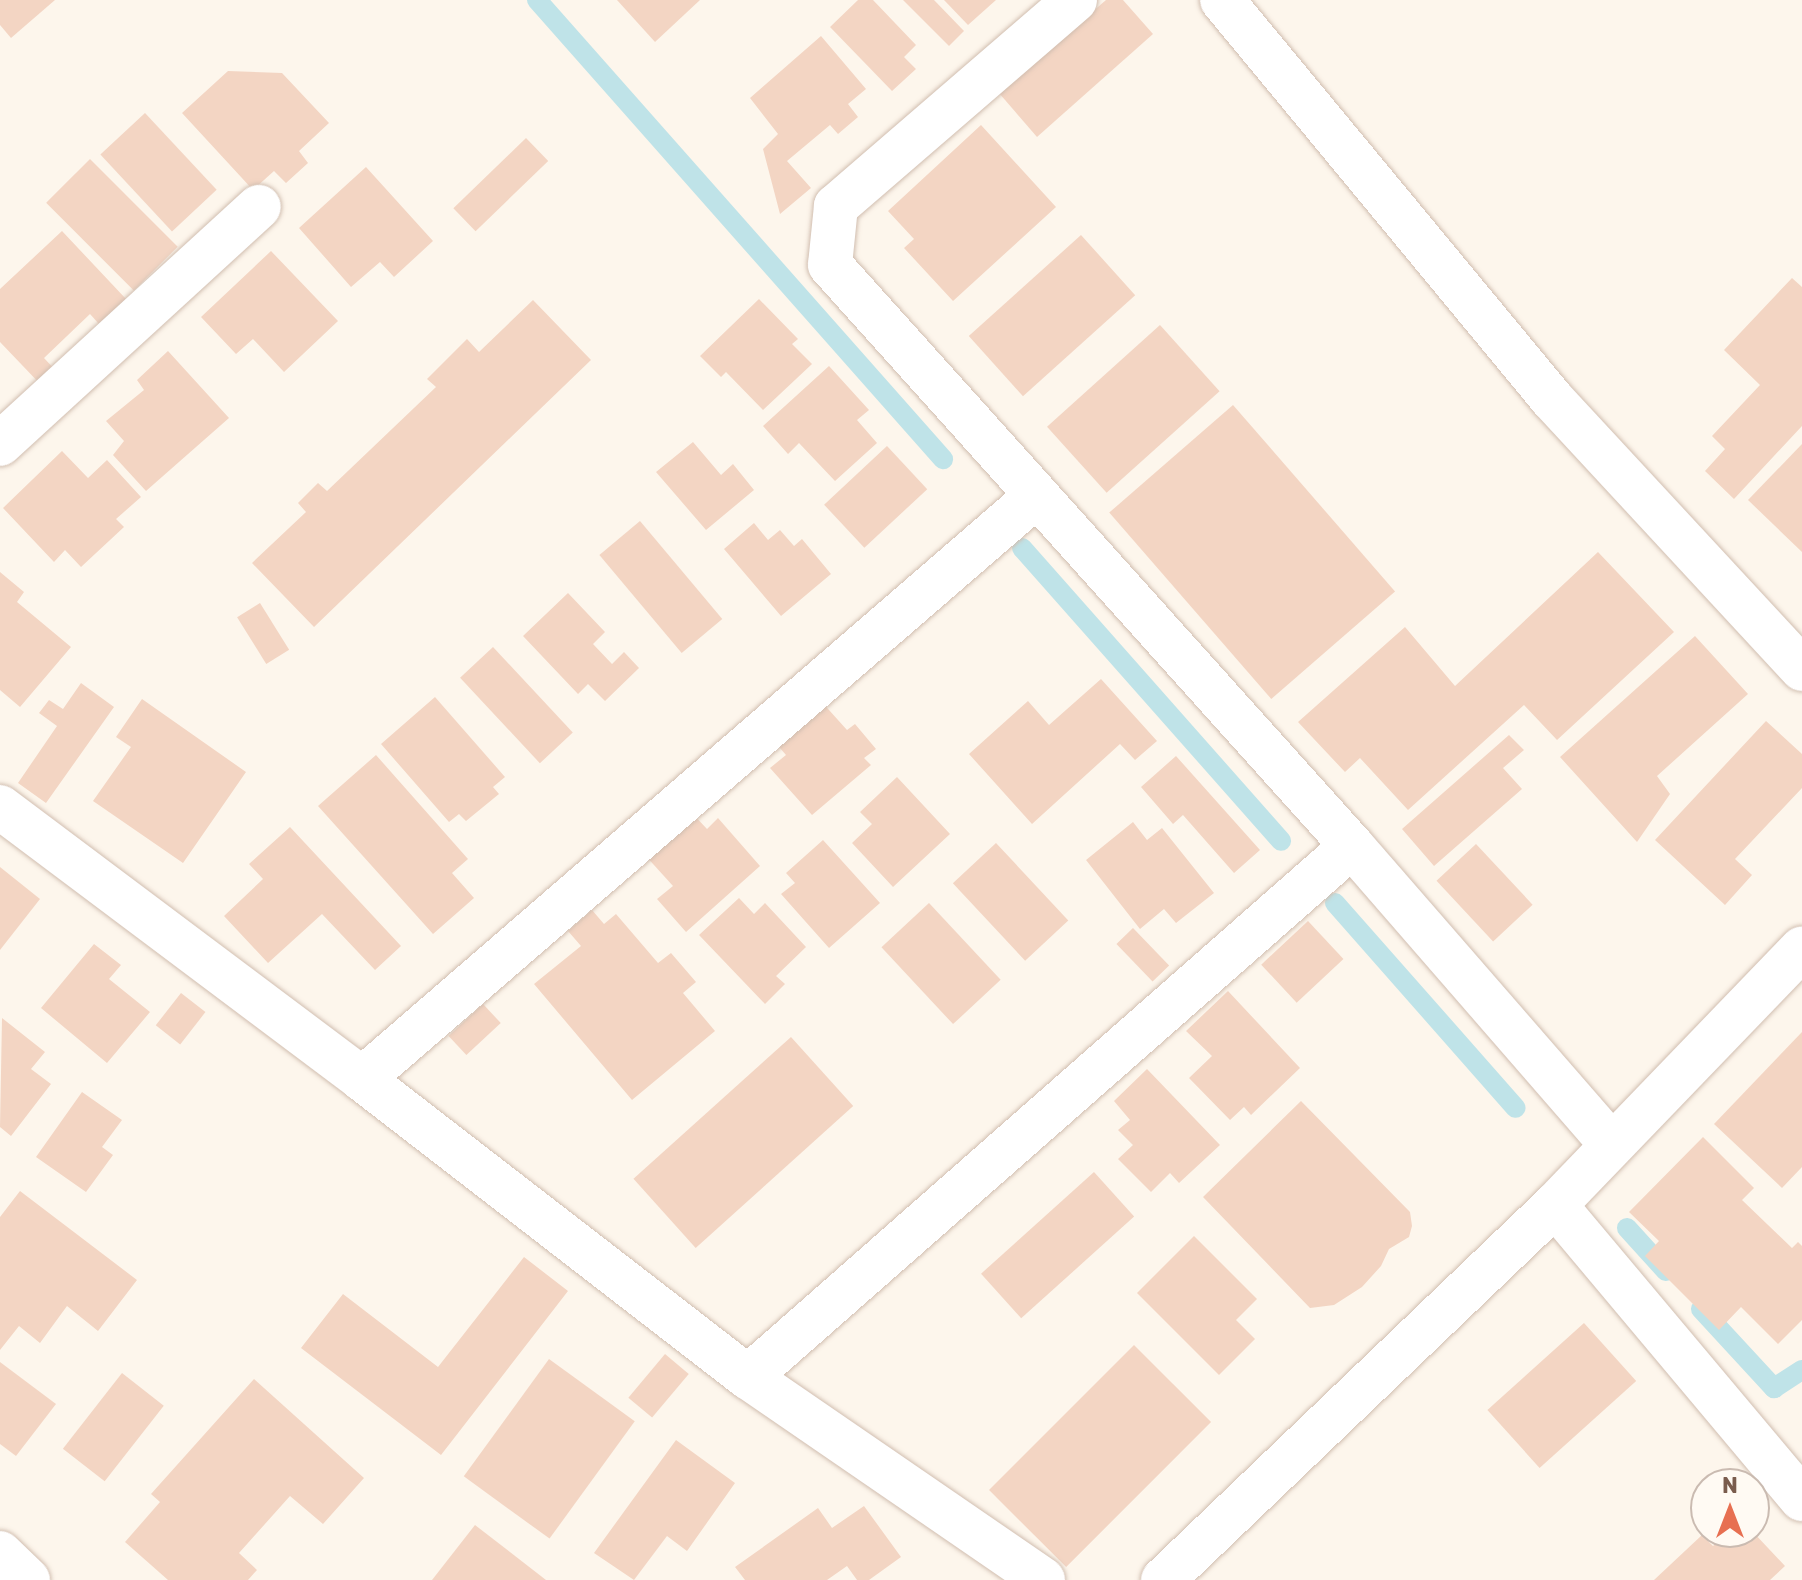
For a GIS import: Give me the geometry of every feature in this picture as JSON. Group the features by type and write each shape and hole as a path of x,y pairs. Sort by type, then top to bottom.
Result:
{"street":[{"path":"1075,0 836,206 830,265 1035,497 1352,846 1612,1145"},
{"path":"1222,0 1552,399 1802,669"},
{"path":"0,444 259,207"},
{"path":"362,1079 1035,497"},
{"path":"0,807 362,1079 748,1377 1043,1580"},
{"path":"748,1377 1352,846"},
{"path":"1163,1580 1555,1205 1802,948"},
{"path":"1555,1205 1802,1499"},
{"path":"0,1553 28,1580"}],"building":[{"path":"0,0 55,0 11,38 0,25"},
{"path":"617,0 700,0 655,42"},
{"path":"858,0 873,0 916,45 904,57 916,69 892,91 830,27"},
{"path":"903,0 934,0 964,31 949,46"},
{"path":"944,0 996,0 968,25"},
{"path":"1106,0 1123,0 1153,34 1037,137 999,93"},
{"path":"821,36 866,89 848,104 858,117 838,134 830,125 787,161 811,188 780,214 763,149 778,134 750,98"},
{"path":"228,71 282,73 329,123 299,151 308,163 286,183 274,171 253,190 182,113"},
{"path":"145,113 217,190 172,231 100,155"},
{"path":"981,125 1056,207 953,301 904,248 914,239 888,211"},
{"path":"526,138 548,161 476,231 453,208"},
{"path":"90,159 178,247 134,291 46,203"},
{"path":"366,167 433,241 394,277 380,262 351,287 299,228"},
{"path":"62,231 126,299 99,324 90,314 44,358 58,373 43,387 0,342 0,289"},
{"path":"1081,235 1135,295 1023,396 969,336"},
{"path":"271,251 338,321 284,372 253,339 236,354 201,317"},
{"path":"1792,278 1802,287 1802,426 1734,499 1705,471 1725,449 1712,436 1760,385 1724,350"},
{"path":"759,299 798,339 792,344 812,364 763,410 726,372 721,377 700,356"},
{"path":"533,300 591,360 314,627 252,563 306,512 298,503 318,483 327,491 436,387 427,379 467,339 479,352"},
{"path":"1160,325 1220,391 1107,493 1047,427"},
{"path":"168,351 229,418 146,491 113,455 124,441 106,421 144,390 137,380"},
{"path":"829,366 869,410 857,420 877,443 835,481 799,443 788,454 763,426"},
{"path":"1233,405 1395,591 1271,699 1109,513"},
{"path":"693,442 721,475 733,464 754,490 706,530 656,472"},
{"path":"1802,444 1802,552 1748,500"},
{"path":"887,446 927,489 864,548 824,505"},
{"path":"62,451 88,478 107,460 141,497 116,519 124,527 81,567 65,550 54,562 3,508"},
{"path":"640,521 722,619 682,653 599,555"},
{"path":"754,523 768,540 780,530 794,546 802,539 831,574 781,616 724,549"},
{"path":"1598,552 1674,632 1557,740 1524,705 1408,810 1360,758 1345,772 1298,722 1405,627 1455,686"},
{"path":"0,572 24,592 17,602 71,647 20,707 0,690"},
{"path":"568,593 605,632 593,644 612,664 624,652 639,668 605,701 588,684 578,694 523,636"},
{"path":"260,603 289,650 266,664 237,617"},
{"path":"1695,636 1748,694 1657,776 1670,794 1637,842 1560,757"},
{"path":"493,647 573,733 540,763 460,678"},
{"path":"1101,679 1157,741 1135,760 1120,744 1032,824 969,754 1028,701 1049,725"},
{"path":"81,683 114,707 46,803 18,783 57,726 39,713 49,700 63,709"},
{"path":"435,697 505,777 493,787 499,794 466,821 459,814 449,822 381,744"},
{"path":"142,699 246,772 183,863 93,801 131,747 116,737"},
{"path":"820,700 847,730 855,724 876,749 864,758 871,765 812,815 770,768 786,755 774,741"},
{"path":"1766,721 1802,754 1802,788 1735,859 1752,875 1725,905 1655,840"},
{"path":"1509,735 1524,750 1503,768 1522,789 1434,866 1402,829"},
{"path":"376,755 468,859 452,873 474,898 433,934 318,806"},
{"path":"1176,756 1260,850 1234,873 1183,815 1173,824 1141,787"},
{"path":"897,777 950,834 893,887 852,843 872,824 860,812"},
{"path":"691,812 707,829 718,818 760,866 686,932 657,899 673,886 644,854"},
{"path":"1133,822 1147,840 1162,828 1214,893 1176,923 1164,909 1140,929 1086,860"},
{"path":"290,827 401,946 375,970 322,914 268,963 224,916 263,879 249,864"},
{"path":"823,840 880,903 829,948 781,894 795,883 786,873"},
{"path":"996,843 1068,921 1025,961 953,883"},
{"path":"1476,844 1533,905 1493,942 1437,881"},
{"path":"0,867 40,899 0,950"},
{"path":"739,898 754,914 765,903 806,947 776,976 785,984 765,1004 699,935"},
{"path":"929,903 1001,980 953,1024 881,947"},
{"path":"592,910 604,924 616,914 658,963 671,953 696,982 683,993 715,1031 632,1100 534,984 581,946 568,931"},
{"path":"1308,921 1343,959 1297,1003 1261,965"},
{"path":"1133,928 1169,965 1153,981 1116,944"},
{"path":"94,944 121,965 109,979 150,1012 107,1063 41,1008"},
{"path":"1228,991 1300,1068 1251,1115 1244,1107 1230,1120 1189,1078 1212,1056 1186,1031"},
{"path":"181,993 205,1012 180,1044 156,1025"},
{"path":"483,1004 501,1023 466,1055 449,1036"},
{"path":"2,1018 45,1052 31,1069 51,1084 11,1136 0,1127"},
{"path":"1802,1032 1802,1167 1782,1188 1714,1124"},
{"path":"791,1037 853,1106 696,1248 633,1179"},
{"path":"1147,1069 1220,1145 1179,1183 1170,1173 1151,1192 1118,1159 1133,1145 1118,1130 1130,1120 1114,1101"},
{"path":"82,1092 122,1120 102,1147 113,1155 86,1192 36,1157"},
{"path":"1301,1101 1410,1212 1412,1226 1409,1237 1389,1249 1381,1266 1362,1287 1334,1305 1310,1308 1203,1197"},
{"path":"1703,1137 1754,1188 1742,1200 1792,1248 1798,1242 1802,1246 1802,1320 1778,1344 1741,1307 1719,1330 1645,1256 1659,1241 1629,1212"},
{"path":"1094,1172 1134,1217 1021,1318 981,1274"},
{"path":"20,1191 137,1280 98,1331 67,1306 40,1343 19,1326 0,1350 0,1217"},
{"path":"1194,1236 1257,1299 1236,1320 1255,1339 1219,1375 1137,1293"},
{"path":"524,1257 568,1291 441,1455 301,1348 343,1294 438,1367"},
{"path":"1584,1323 1636,1381 1540,1468 1487,1410"},
{"path":"1134,1345 1211,1422 1066,1567 989,1490"},
{"path":"665,1354 689,1374 652,1418 628,1398"},
{"path":"549,1359 635,1421 550,1539 464,1476"},
{"path":"0,1362 56,1404 16,1456 0,1444"},
{"path":"122,1373 164,1406 105,1481 63,1449"},
{"path":"254,1379 364,1478 323,1524 290,1496 239,1553 257,1570 248,1580 168,1580 125,1542 160,1502 151,1494"},
{"path":"676,1440 735,1483 687,1551 667,1536 634,1580 594,1553"},
{"path":"864,1506 901,1557 869,1580 857,1580 847,1566 827,1580 745,1580 735,1567 818,1508 832,1528"},
{"path":"475,1525 546,1580 432,1580"},
{"path":"1690,1546 1768,1548 1785,1566 1770,1580 1654,1580"}],"waterway":[{"path":"537,0 943,459"},
{"path":"1022,548 1281,841"},
{"path":"1335,903 1516,1108"},
{"path":"1627,1228 1666,1271"},
{"path":"1701,1309 1774,1388 1802,1370"}]}
